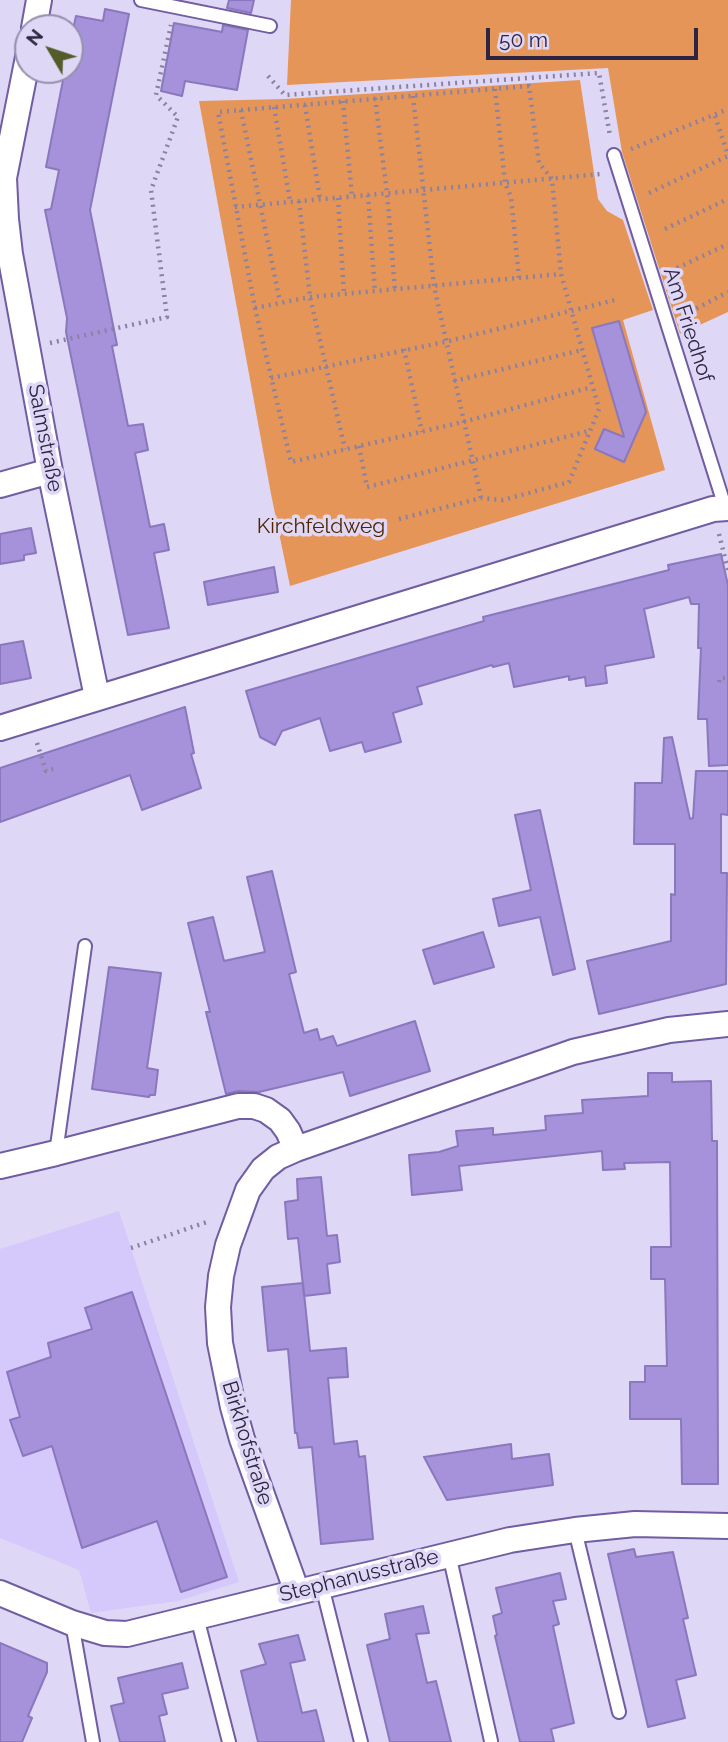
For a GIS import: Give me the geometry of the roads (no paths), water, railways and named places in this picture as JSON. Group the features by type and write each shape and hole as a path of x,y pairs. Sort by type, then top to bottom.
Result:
{"street":[{"name":"Salmstraße","path":"22,84 2,177 10,254 50,471 97,697"},
{"path":"0,485 50,471"},
{"path":"0,728 722,508"},
{"name":"Birkhofstraße","path":"297,1592 233,1407 220,1343 218,1307 228,1245 248,1190 263,1168 296,1149 573,1052 669,1030 728,1024"},
{"path":"0,1166 238,1106 254,1106 266,1110 280,1120 296,1149"},
{"name":"Stephanusstraße","path":"0,1593 72,1623 105,1633 127,1634 510,1540 635,1524 728,1526"}],"lane":[{"path":"141,0 270,26"},
{"name":"Am Friedhof","path":"614,155 722,508"},
{"path":"56,1153 85,946"},
{"path":"575,1530 619,1712"},
{"path":"449,1554 491,1741"},
{"path":"322,1586 361,1742"},
{"path":"197,1617 229,1742"},
{"path":"72,1623 93,1742"}],"park label":[{"name":"Kirchfeldweg","path":"321,527"}]}
